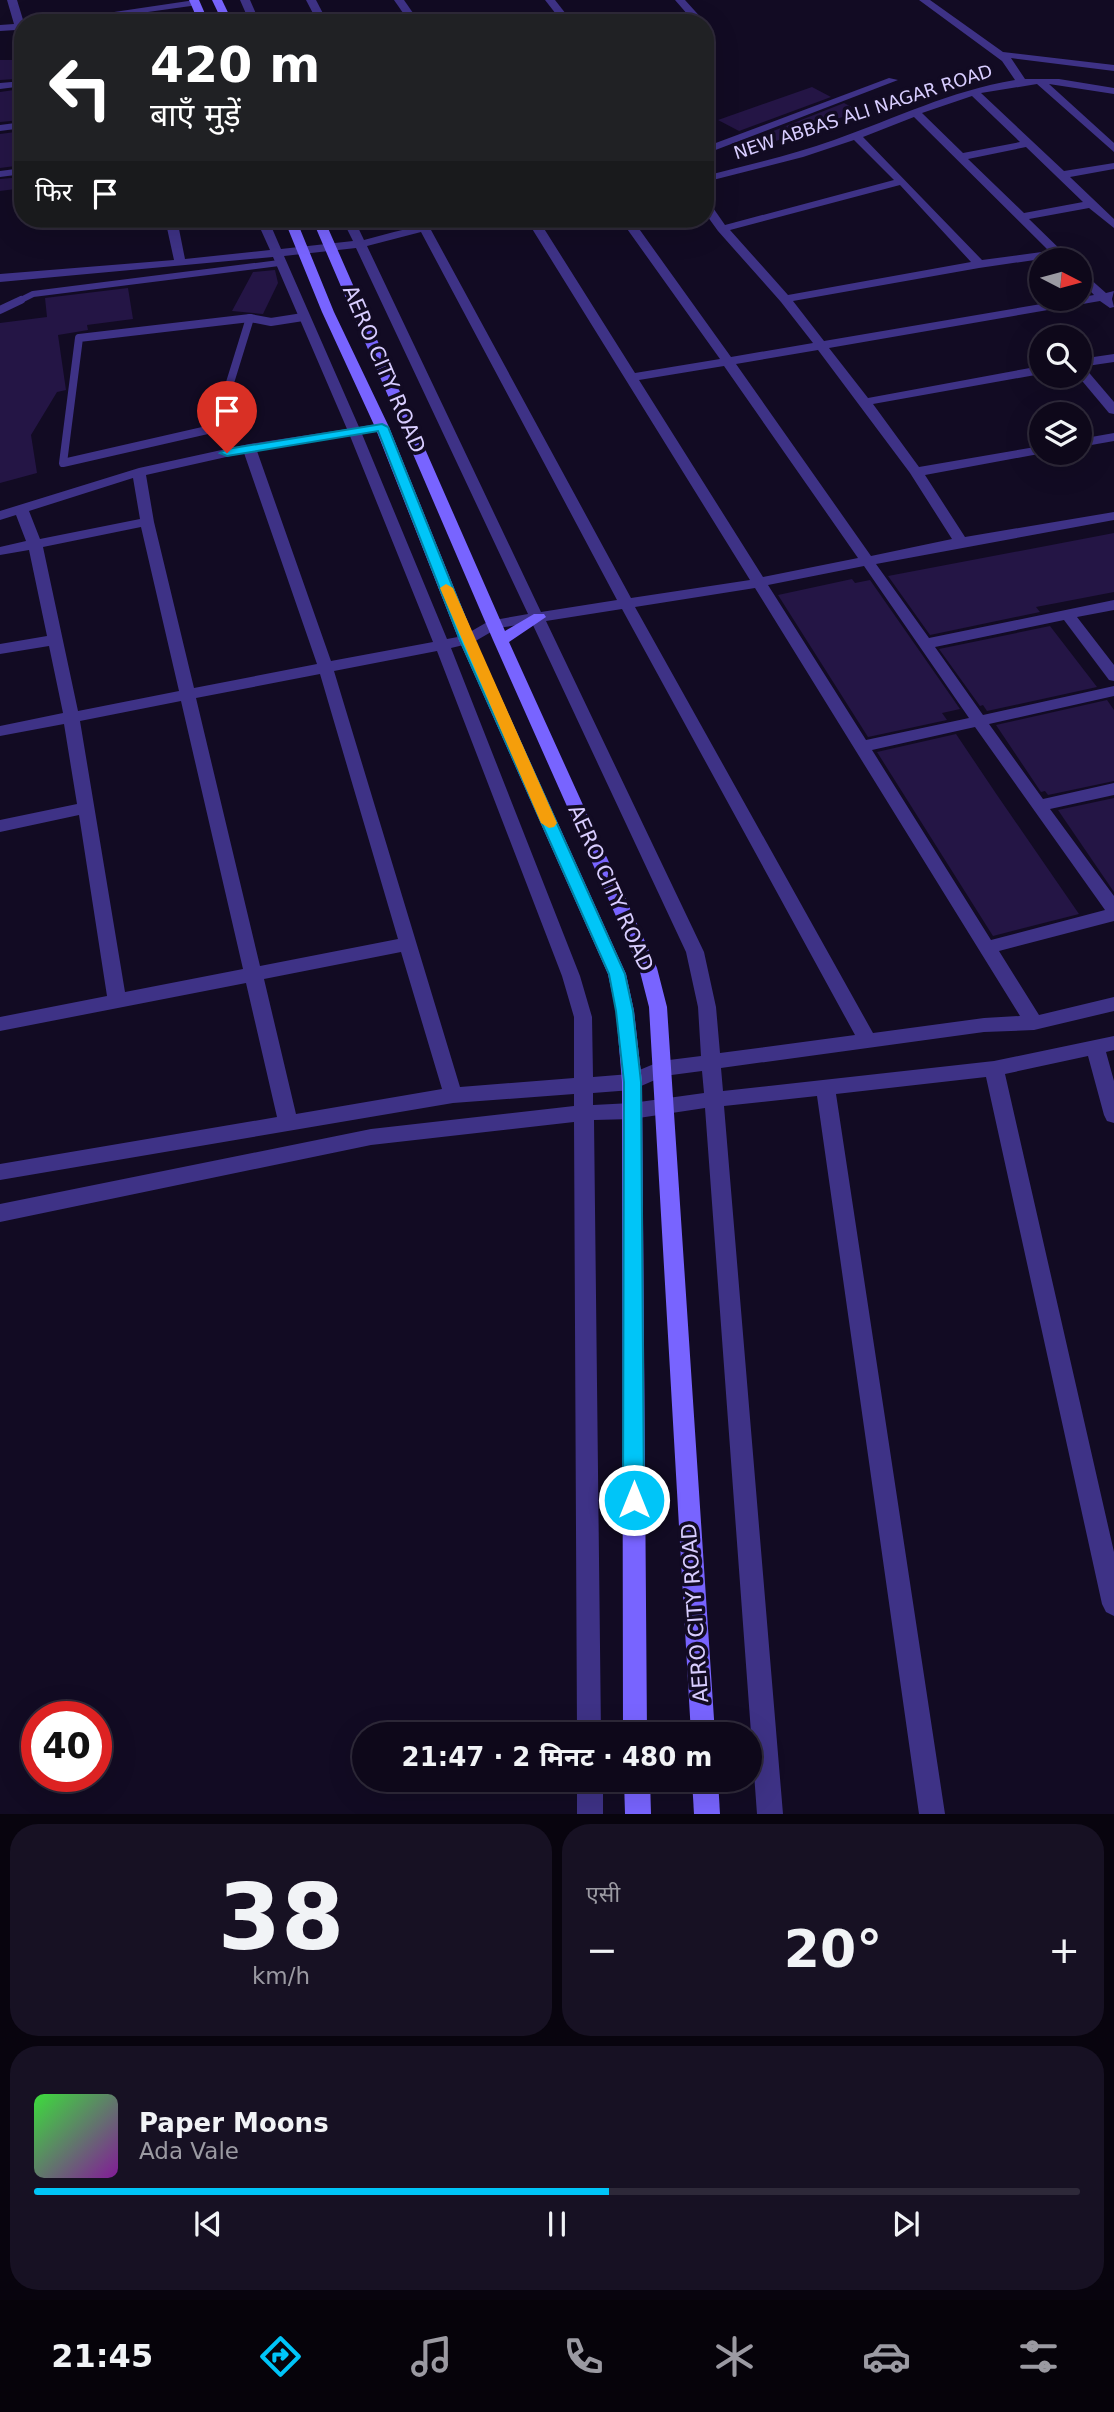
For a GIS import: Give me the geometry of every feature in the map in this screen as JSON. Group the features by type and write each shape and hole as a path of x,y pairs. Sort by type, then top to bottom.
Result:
{"street":[{"path":"103,0 108,14 178,6 195,1"},
{"path":"550,0 561,14"},
{"path":"680,0 693,14"},
{"path":"924,0 1004,57 1020,76"},
{"path":"1004,57 1039,57 1076,65 1114,68"},
{"name":"NEW ABBAS ALI NAGAR ROAD","path":"714,177 801,155 856,136 914,111 1020,76 1071,82 1114,91"},
{"path":"714,148 892,80"},
{"path":"1039,80 1114,149"},
{"path":"975,93 1114,225"},
{"path":"914,111 1052,248"},
{"path":"856,136 979,264"},
{"path":"960,157 1027,144"},
{"path":"1062,175 1114,166"},
{"path":"722,229 902,181"},
{"path":"1019,218 1092,205"},
{"path":"714,217 785,299 865,402 916,472 961,542"},
{"path":"173,228 180,263"},
{"path":"265,228 354,430 442,645 571,976 583,1017 589,1722"},
{"name":"AERO CITY ROAD","path":"294,228 328,312 382,427 467,640 617,974 625,1011 632,1082 635,1722"},
{"name":"AERO CITY ROAD","path":"322,228 648,968 658,1007 702,1722"},
{"path":"352,228 539,617 695,952 705,986 770,1814"},
{"path":"0,278 277,258 304,250 360,244 424,228 626,603 868,1041"},
{"path":"538,228 1034,1023"},
{"path":"633,228 729,360 978,722 1114,911 986,948"},
{"path":"785,299 979,264 1029,260"},
{"path":"1092,283 1109,296 1114,308"},
{"path":"630,378 1109,296"},
{"path":"1092,361 1114,358"},
{"path":"865,402 1029,372"},
{"path":"1092,385 1114,410"},
{"path":"0,516 139,472 249,448 382,427"},
{"path":"1092,441 1114,437"},
{"path":"249,448 325,666 453,1096"},
{"path":"916,472 1029,452"},
{"path":"139,472 147,522 288,1122"},
{"path":"21,510 35,545 71,716 117,1000"},
{"path":"0,731 467,640 539,617 758,583 961,542 1114,516"},
{"path":"0,551 147,522"},
{"path":"926,644 1114,605"},
{"path":"1067,614 1114,676"},
{"path":"0,649 53,640"},
{"path":"860,747 1114,691"},
{"path":"1038,806 1114,789"},
{"path":"0,826 84,808"},
{"path":"0,1024 408,944"},
{"path":"0,1172 453,1096 632,1082 662,1069 984,1025 1034,1023 1114,1004"},
{"path":"0,1213 371,1137 582,1113 632,1111 664,1105 994,1069 1105,1045 1114,1115"},
{"path":"994,1069 1110,1565 1114,1604"},
{"path":"826,1089 932,1814"},
{"path":"590,1792 590,1814"},
{"path":"637,1792 638,1814"},
{"path":"706,1792 707,1814"}],"lane":[{"path":"0,310 33,294 277,258"},
{"path":"250,318 216,428 63,463 79,338 250,318 271,321 303,317"}],"building":[{"path":"0,60 13,60 14,79 0,80"},
{"path":"812,87 831,97 739,131 718,120"},
{"path":"14,90 14,121 0,122 0,92"},
{"path":"844,103 859,111 765,145 753,139"},
{"path":"14,132 14,166 0,168 0,134"},
{"path":"14,178 14,189 0,191 0,179"},
{"path":"275,270 278,283 263,314 232,311 253,272"},
{"path":"128,288 133,319 87,325 88,330 58,335 66,390 57,392 31,435 37,473 0,483 0,323 47,317 45,298"},
{"path":"1114,533 1114,592 1036,607 1040,612 930,635 888,576"},
{"path":"852,579 855,583 870,580 960,709 942,713 947,720 868,737 778,595"},
{"path":"1050,626 1097,687 987,711 983,705 980,706 939,649"},
{"path":"1107,700 1114,710 1114,781 1048,795 1045,791 1041,792 996,725"},
{"path":"956,734 1079,914 993,936 877,752"},
{"path":"1114,798 1114,892 1058,810"}],"slow traffic":[{"path":"446,588 549,823"}],"route":[{"path":"227,453 382,427 467,640 617,974 625,1011 632,1082 634,1500"}]}
